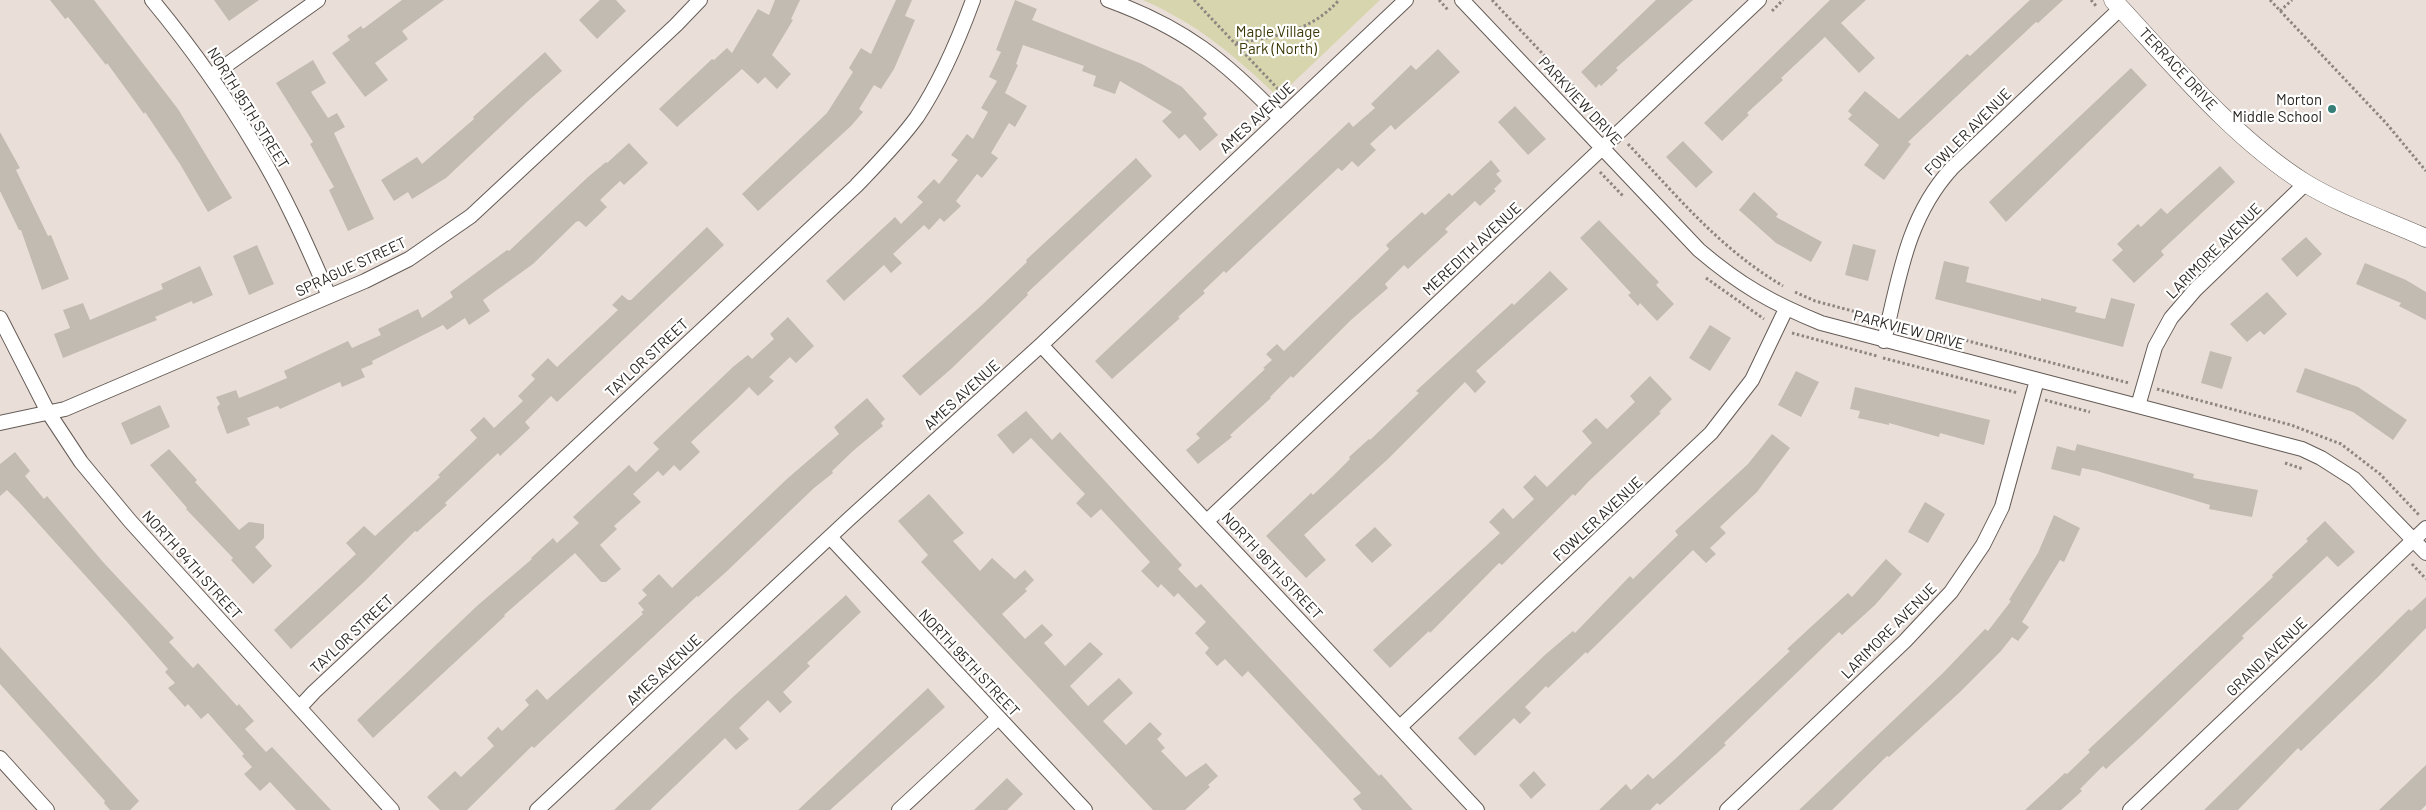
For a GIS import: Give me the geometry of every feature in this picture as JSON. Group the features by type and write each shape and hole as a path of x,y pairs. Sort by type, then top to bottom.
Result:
{"street":[{"name":"NORTH 95TH STREET","path":"152,0 211,76 271,174 329,296"},
{"path":"211,76 318,0"},
{"name":"SPRAGUE STREET","path":"0,423 64,409 365,281 409,259 471,216 676,25 700,0"},
{"name":"TAYLOR STREET","path":"300,707 856,186 886,155 916,118 939,80 973,0"},
{"path":"1108,0 1173,28 1200,44 1240,78 1280,118"},
{"name":"AMES AVENUE","path":"537,810 1041,345 1406,0"},
{"name":"PARKVIEW DRIVE","path":"1462,0 1700,250 1731,277 1786,309 1821,323 1884,341 2284,444 2321,458 2354,479 2426,553"},
{"name":"MEREDITH AVENUE","path":"1207,522 1759,0"},
{"name":"TERRACE DRIVE","path":"2117,4 2248,140 2306,183 2426,238"},
{"name":"FOWLER AVENUE","path":"1884,341 1916,222 1936,185 2117,4"},
{"name":"LARIMORE AVENUE","path":"2138,406 2155,346 2171,318 2195,290 2306,183"},
{"name":"FOWLER AVENUE","path":"1400,728 1711,433 1752,380 1786,309"},
{"name":"NORTH 94TH STREET","path":"0,318 48,412 81,462 130,521 392,810"},
{"name":"NORTH 96TH STREET","path":"1041,345 1477,810"},
{"name":"LARIMORE AVENUE","path":"1727,810 1905,641 1951,592 1983,545 2002,507 2037,380"},
{"name":"GRAND AVENUE","path":"2130,810 2426,528"},
{"name":"NORTH 95TH STREET","path":"830,538 1085,810"},
{"path":"899,810 998,718"},
{"path":"0,758 47,810"}],"path":[{"path":"1194,0 1279,90 1281,98"},
{"path":"1236,43 1271,38 1299,30 1317,21 1339,0"},
{"path":"1492,0 1608,122"},
{"path":"2270,0 2386,123 2426,171"},
{"path":"2280,11 2292,0"},
{"path":"1629,145 1703,224 1747,264 1788,289 1815,301 1876,317"},
{"path":"1907,316 1905,325 2130,384"},
{"path":"1794,334 2021,394"},
{"path":"2160,390 2163,381"},
{"path":"2051,402 2099,414"},
{"path":"2279,461 2308,471"},
{"path":"2412,564 2426,578"}],"green space":[{"name":"Maple Village Park (North)","path":"1143,0 1380,0 1278,97 1215,42 1182,20"}],"building":[{"path":"50,0 94,0 178,109 232,198 208,212 180,164 145,112 144,114 107,63 106,65 68,17 65,19"},
{"path":"214,0 259,0 229,21"},
{"path":"402,0 444,0 402,31 408,39 375,63 388,80 365,97 332,53 350,40 347,36 361,26 363,29"},
{"path":"600,0 616,0 626,11 597,39 579,20"},
{"path":"775,0 800,0 791,19 793,20 772,55 791,74 777,89 765,77 758,84 742,69 677,127 659,109 712,59 714,60 727,48 732,53 758,9 769,15"},
{"path":"896,0 912,0 905,16 915,20 894,69 881,89 874,85 859,109 863,112 851,126 758,211 742,194 827,113 853,72 849,68 861,48 871,54"},
{"path":"1015,0 1037,9 1032,20 1142,64 1182,87 1207,114 1203,118 1218,135 1200,151 1185,134 1179,139 1162,121 1172,112 1120,81 1115,94 1093,86 1096,76 1082,71 1084,66 1023,45 1016,64 1018,65 1005,93 1027,106 1015,127 1009,123 991,153 998,158 982,178 977,174 956,201 961,206 944,222 940,218 929,230 924,225 893,254 902,263 891,273 884,265 844,301 826,281 895,217 901,224 923,202 917,197 934,179 939,184 958,160 951,155 967,134 973,139 988,112 981,108 997,81 989,77 1001,52 996,50"},
{"path":"1656,0 1693,0 1616,68 1618,70 1601,86 1599,84 1596,88 1581,72"},
{"path":"1830,0 1866,0 1841,23 1875,58 1859,73 1825,37 1781,78 1783,80 1747,113 1749,115 1722,141 1704,123"},
{"path":"2030,0 2063,0 2038,23 2036,22 1908,142 1911,144 1884,180 1864,165 1879,145 1848,119 1852,115 1848,111 1865,91 1899,119 1967,54 1970,56"},
{"path":"1438,49 1460,72 1395,130 1391,125 1370,144 1376,150 1358,167 1352,161 1342,171 1338,168 1226,273 1224,271 1203,291 1205,293 1178,317 1180,318 1112,379 1095,361 1349,122 1353,127 1375,108 1371,104 1411,65 1416,70"},
{"path":"545,52 562,71 446,178 412,199 408,192 394,201 381,180 417,157 422,164 474,119 473,117"},
{"path":"313,60 326,83 311,92 328,118 337,113 345,127 334,133 374,219 348,231 329,190 334,187 310,144 313,142 276,83"},
{"path":"2131,68 2147,85 2006,222 1989,202"},
{"path":"1515,106 1546,139 1528,155 1498,122"},
{"path":"0,132 20,168 16,170 48,236 51,235 69,279 42,290 21,230 19,230 0,191"},
{"path":"1683,141 1713,172 1696,188 1666,157"},
{"path":"629,143 648,163 624,185 620,181 600,200 607,207 586,227 579,221 576,222 533,264 483,300 490,311 469,325 465,318 447,330 443,325 372,361 373,364 361,369 365,377 342,387 340,382 280,409 278,406 247,418 250,425 227,434 217,407 220,404 216,397 236,390 239,398 287,378 284,371 348,341 352,348 381,335 378,329 418,309 422,318 453,297 450,292 507,250 509,251 588,177"},
{"path":"1136,158 1152,176 1027,293 1028,295 951,369 920,396 902,376 982,305 1027,262 1026,260"},
{"path":"1491,160 1500,171 1496,174 1502,181 1494,189 1496,191 1480,206 1475,201 1445,229 1448,232 1408,269 1404,265 1385,284 1388,288 1351,320 1293,378 1291,376 1271,398 1230,435 1232,437 1198,464 1186,450 1200,438 1196,434 1265,369 1263,368 1272,360 1266,354 1277,344 1284,351 1389,249 1386,245 1422,212 1425,215 1449,193 1452,196"},
{"path":"2220,166 2235,182 2161,251 2164,255 2134,283 2112,260 2123,250 2117,244 2138,224 2141,227 2161,208 2167,214"},
{"path":"1754,192 1778,214 1776,217 1822,242 1811,262 1776,243 1739,210"},
{"path":"1599,220 1659,282 1656,285 1674,304 1657,321 1640,303 1638,306 1628,295 1631,293 1580,238"},
{"path":"707,227 724,245 557,402 551,396 525,422 530,428 500,456 498,453 445,503 447,505 417,532 415,531 364,582 291,649 274,630 356,554 346,543 364,526 375,536 440,477 438,475 477,438 470,430 484,417 494,428 523,401 518,396 535,379 531,375 548,358 557,367 618,310 612,305 622,295 631,300"},
{"path":"2306,237 2322,254 2297,277 2281,259"},
{"path":"1853,244 1876,250 1868,281 1845,275"},
{"path":"257,245 274,284 249,295 233,256"},
{"path":"1944,261 1969,267 1966,282 2041,301 2041,298 2077,307 2075,312 2105,319 2111,298 2135,304 2123,347 1935,299"},
{"path":"2365,263 2406,280 2426,292 2426,320 2399,306 2401,303 2356,284"},
{"path":"200,266 213,295 193,304 192,301 155,317 157,320 63,358 54,334 70,328 63,310 83,303 90,320 163,289 161,284"},
{"path":"1550,271 1568,289 1476,371 1486,382 1475,393 1465,382 1388,459 1304,535 1326,560 1306,578 1266,536 1311,493 1313,495 1350,459 1349,457 1370,440 1419,393 1416,391 1512,303 1514,305"},
{"path":"2267,292 2287,314 2264,335 2260,331 2247,342 2230,324"},
{"path":"788,317 814,346 796,363 790,357 769,377 774,381 758,396 749,387 691,442 700,452 680,471 674,465 663,476 658,471 633,494 641,502 614,526 617,529 600,545 621,569 606,582 601,582 575,553 504,615 373,738 357,720 478,605 532,559 553,538 557,543 579,523 573,517 629,465 636,472 659,449 653,443 734,366 748,355 752,359 774,339 770,334"},
{"path":"1710,325 1731,338 1710,371 1689,358"},
{"path":"2210,351 2232,357 2222,389 2201,383"},
{"path":"2305,368 2358,387 2407,420 2393,440 2353,412 2296,392"},
{"path":"1796,371 1819,382 1801,417 1778,405"},
{"path":"1650,376 1672,399 1659,412 1661,413 1575,496 1573,494 1502,565 1499,563 1430,633 1429,631 1390,668 1373,650 1500,533 1489,522 1503,508 1513,519 1534,499 1523,487 1535,475 1547,487 1592,443 1582,431 1596,418 1607,429 1635,402 1630,396"},
{"path":"1855,387 1990,420 1984,445 1940,433 1939,437 1889,423 1889,425 1858,418 1860,411 1850,409"},
{"path":"867,398 885,419 881,423 883,426 854,450 832,471 833,473 814,488 726,572 697,596 534,748 532,746 467,810 440,810 427,797 455,771 461,777 494,746 487,738 498,727 502,731 529,705 525,700 537,689 547,700 643,614 641,612 644,610 638,603 647,595 642,590 659,574 672,588 788,478 839,434 834,427"},
{"path":"160,405 170,427 131,445 121,423"},
{"path":"1026,411 1052,440 1060,432 1182,565 1178,569 1196,588 1201,584 1379,776 1381,774 1413,810 1362,810 1353,799 1361,793 1248,671 1242,677 1225,659 1217,666 1205,653 1209,648 1195,633 1206,622 1178,593 1174,597 1161,584 1158,588 1141,571 1150,562 1101,509 1091,518 1076,503 1085,494 1031,438 1013,454 997,435"},
{"path":"1772,434 1790,448 1757,492 1720,527 1726,533 1710,548 1716,554 1706,563 1693,550 1587,654 1586,652 1548,688 1546,686 1525,707 1531,713 1520,724 1514,718 1475,756 1458,738 1546,654 1573,631 1575,633 1630,576 1633,579 1678,535 1675,531 1748,464"},
{"path":"2077,444 2194,474 2193,478 2258,490 2252,517 2209,509 2210,505 2097,471 2082,468 2080,476 2051,469 2057,446 2075,451"},
{"path":"169,449 197,480 195,482 239,530 249,522 264,524 264,538 255,547 272,566 253,584 231,560 233,558 186,509 150,465"},
{"path":"15,452 30,471 25,476 44,499 47,496 103,562 174,638 169,642 193,668 198,663 237,706 239,704 254,721 245,729 266,752 272,747 331,810 296,810 270,782 260,791 244,774 252,767 242,756 244,754 208,713 201,719 188,704 185,707 168,688 175,683 165,672 168,669 128,623 7,490 0,496 0,464"},
{"path":"929,494 964,533 953,541 980,571 992,558 1015,579 1025,570 1034,580 1025,589 1027,591 1002,614 1025,639 1042,624 1053,635 1044,643 1065,666 1090,642 1103,654 1070,686 1088,706 1119,678 1133,693 1103,721 1126,745 1150,722 1162,734 1157,739 1165,748 1161,751 1186,777 1206,763 1218,776 1208,785 1210,787 1185,810 1153,810 921,562 928,555 898,521"},
{"path":"1925,502 1945,514 1928,543 1908,532"},
{"path":"2054,515 2080,528 2064,562 2060,560 2022,622 2029,627 2018,641 2012,637 2001,651 1960,692 1889,757 1887,756 1832,810 1799,810 1943,673 1985,629 1988,631 2011,601 2009,600 2038,553"},
{"path":"2325,521 2355,552 2338,567 2327,556 2242,636 2244,638 2143,735 2106,769 2103,766 2080,789 2082,791 2061,810 2025,810 2065,773 2067,774 2090,752 2088,750 2273,577 2272,575 2308,541 2306,539"},
{"path":"1375,527 1392,545 1372,563 1355,545"},
{"path":"1886,559 1902,574 1875,605 1842,635 1839,632 1724,743 1726,745 1660,805 1657,803 1650,810 1599,810 1626,784 1631,790 1648,774 1653,779 1790,651 1787,649 1813,625 1848,593 1852,597"},
{"path":"846,595 861,612 807,663 810,666 783,692 792,702 780,713 768,700 739,728 749,739 736,750 725,738 650,810 614,810 734,696"},
{"path":"2426,597 2426,628 2301,751 2298,748 2238,810 2204,810 2409,609 2411,611"},
{"path":"0,647 139,801 130,810 110,810 104,803 105,801 0,684"},
{"path":"928,688 945,707 830,810 798,810"},
{"path":"2426,765 2426,805 2421,810 2379,810"},
{"path":"1534,771 1546,785 1531,799 1519,785"},
{"path":"1007,778 1023,794 1007,810 974,810"}],"place":[{"name":"Morton Middle School","path":"2332,109"}]}
